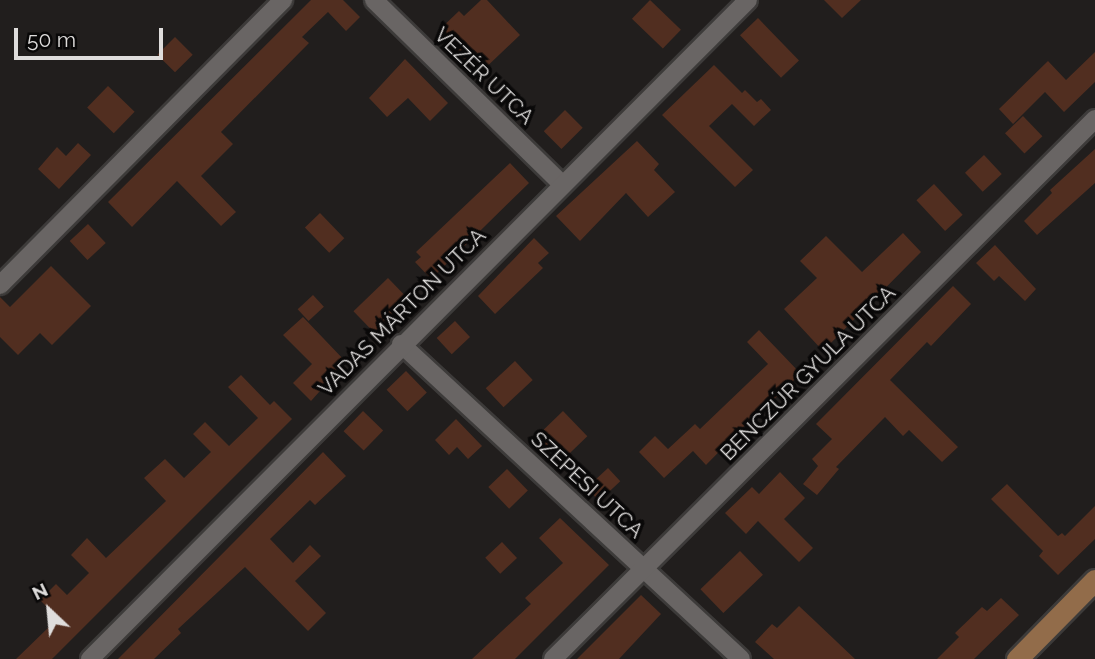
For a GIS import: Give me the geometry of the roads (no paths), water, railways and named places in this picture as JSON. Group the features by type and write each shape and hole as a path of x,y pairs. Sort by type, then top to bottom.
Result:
{"street":[{"path":"0,285 283,0"},
{"name":"VEZÉR UTCA","path":"374,0 562,184"},
{"name":"VADAS MÁRTON UTCA","path":"90,659 748,0"},
{"name":"BENCZÚR GYULA UTCA","path":"553,659 1095,119"},
{"name":"SZEPESI UTCA","path":"401,345 741,659"},
{"path":"1017,659 1095,580"}]}
